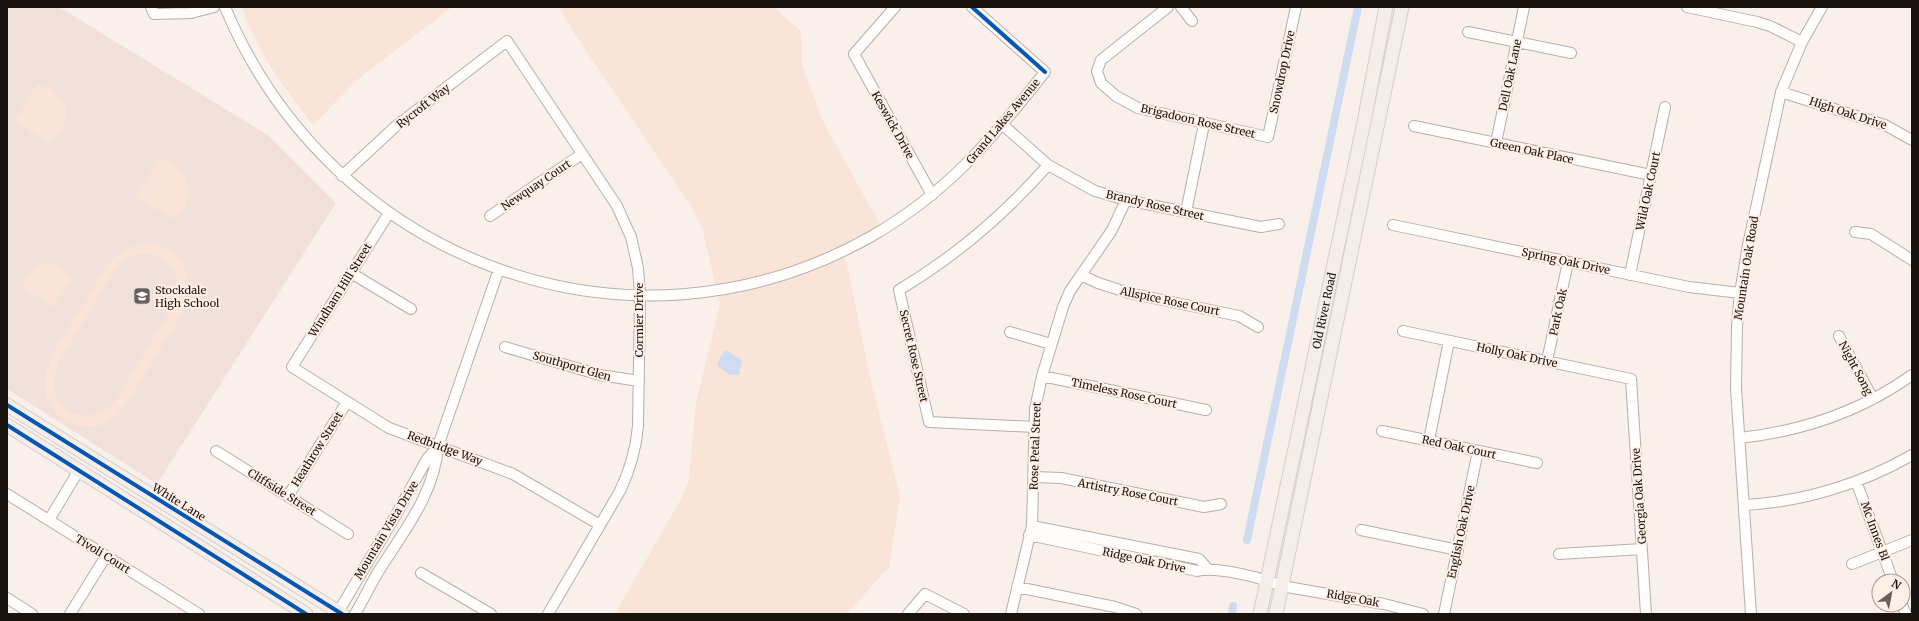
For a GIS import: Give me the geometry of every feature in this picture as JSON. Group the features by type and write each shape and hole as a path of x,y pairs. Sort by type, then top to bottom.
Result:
{"main road":[{"name":"Old River Road","path":"1260,614 1364,122 1386,7"},
{"name":"Old River Road","path":"1276,614 1402,7"},
{"name":"White Lane","path":"7,405 338,613"},
{"path":"7,425 306,614"},
{"path":"79,470 88,466 115,481 125,479"}],"street":[{"path":"151,7 154,14 191,13 214,7"},
{"name":"Grand Lakes Avenue","path":"225,7 247,54 281,108 314,149 342,176 389,213 441,244 499,269 522,277 577,289 640,294 672,294 717,289 748,283 802,268 841,252 874,235 932,195 974,158 1003,125 1045,72 972,7"},
{"name":"Keswick Drive","path":"895,7 854,54 932,195"},
{"name":"Brigadoon Rose Street","path":"1168,7 1101,60 1097,71 1101,83 1126,103 1149,112 1268,137"},
{"path":"1181,7 1192,22"},
{"name":"Snowdrop Drive","path":"1268,137 1296,7"},
{"name":"Dell Oak Lane","path":"1496,143 1524,7"},
{"path":"1687,7 1757,22 1770,26 1802,42"},
{"name":"Mountain Oak Road","path":"1751,614 1736,358 1740,293 1749,237 1782,92 1802,42 1822,7"},
{"path":"1468,32 1571,53"},
{"name":"Rycroft Way","path":"342,176 396,126 507,41"},
{"name":"Cormier Drive","path":"507,41 617,206 625,221 635,253 640,294 638,426 633,460 620,491 548,614"},
{"name":"High Oak Drive","path":"1782,92 1885,124 1912,140"},
{"name":"Wild Oak Court","path":"1630,275 1665,107"},
{"path":"1186,212 1204,124"},
{"name":"Brandy Rose Street","path":"1003,125 1048,165 1095,191 1126,200 1261,227 1279,224"},
{"name":"Green Oak Place","path":"1414,126 1651,175"},
{"name":"Newquay Court","path":"490,216 582,154"},
{"name":"Secret Rose Street","path":"1035,427 930,422 899,290 945,261 987,228 1026,190 1048,165"},
{"name":"Rose Petal Street","path":"1011,614 1030,531 1037,398 1042,376 1063,307 1081,275 1112,230 1126,200"},
{"name":"Windham Hill Street","path":"292,367 389,213"},
{"name":"Spring Oak Drive","path":"1393,225 1689,287 1740,293"},
{"path":"1855,232 1871,234 1912,260"},
{"name":"Park Oak","path":"1548,361 1568,262"},
{"name":"Mountain Vista Drive","path":"355,614 380,570 410,524 437,464 438,446 499,269"},
{"path":"351,273 411,310"},
{"name":"Allspice Rose Court","path":"1081,275 1124,292 1239,316 1258,327"},
{"name":"Holly Oak Drive","path":"1403,331 1631,379"},
{"path":"1010,332 1051,344"},
{"name":"Night Song","path":"1839,336 1874,400"},
{"path":"1429,440 1449,341"},
{"name":"Southport Glen","path":"505,347 600,375 639,381"},
{"name":"Redbridge Way","path":"292,367 389,428 513,474 600,525"},
{"path":"1740,438 1768,435 1812,425 1834,418 1874,400 1912,375"},
{"name":"Timeless Rose Court","path":"1042,376 1206,410"},
{"name":"Georgia Oak Drive","path":"1631,379 1646,614"},
{"name":"Heathrow Street","path":"288,496 347,402"},
{"name":"Red Oak Court","path":"1382,431 1536,463"},
{"name":"Mountain Vista Drive","path":"338,613 427,459 438,446"},
{"name":"Cliffside Street","path":"216,451 348,534"},
{"name":"English Oak Drive","path":"1444,614 1478,451"},
{"path":"1744,505 1805,496 1856,481 1912,455"},
{"path":"48,520 79,470"},
{"name":"Artistry Rose Court","path":"1034,476 1061,478 1204,507 1221,504"},
{"name":"Mc Innes Bl","path":"1856,481 1891,573"},
{"name":"Tivoli Court","path":"7,494 199,614"},
{"path":"1361,530 1458,550"},
{"name":"Ridge Oak Drive","path":"1030,531 1200,559 1207,568"},
{"name":"Ridge Oak Drive","path":"1030,531 1197,571 1207,568 1268,580 1282,586"},
{"path":"1852,564 1912,540"},
{"path":"1559,554 1642,549"},
{"path":"70,614 106,556"},
{"path":"421,573 491,614"},
{"name":"Ridge Oak","path":"1282,586 1384,604 1423,614"},
{"path":"1018,587 1115,607 1136,614"},
{"path":"908,614 925,594 964,614"},
{"path":"7,598 32,614"}],"shaded area":[{"name":"Stockdale High School","path":"7,7 59,7 268,135 336,203 157,484 7,389"},
{"path":"242,7 452,7 357,80 313,125 272,69 255,39"},
{"path":"559,7 773,7 801,31 802,65 824,124 883,230 841,252 847,265 870,377 900,496 889,567 847,614 615,614 681,499 689,479 696,403 720,304 702,228 693,209 574,33"},
{"path":"37,84 48,87 56,93 62,100 66,109 64,127 59,135 50,143 15,121"},
{"path":"159,158 170,162 178,168 188,184 189,193 187,203 182,212 174,220 136,197"},
{"path":"143,243 157,245 168,250 177,256 183,264 187,274 188,285 184,311 125,406 118,414 104,424 84,426 74,424 57,414 47,397 45,379 51,357 108,264 124,251","holes":["142,253 160,257 172,268 177,283 178,292 176,301 113,405 100,413 87,415 75,414 65,409 58,401 54,390 54,377 59,362 118,265 129,257"]},
{"path":"48,263 59,266 72,277 53,307 22,288 29,275 38,266"}],"water":[{"path":"726,350 742,360 739,375 730,375 717,365 722,354"}],"waterway":[{"path":"1247,540 1358,7"},
{"path":"1232,614 1233,606"}],"cycle path":[{"path":"972,7 1045,72"},
{"path":"7,405 342,614"},
{"path":"7,425 306,614"}],"place":[{"name":"Stockdale High School","path":"142,296"}]}
